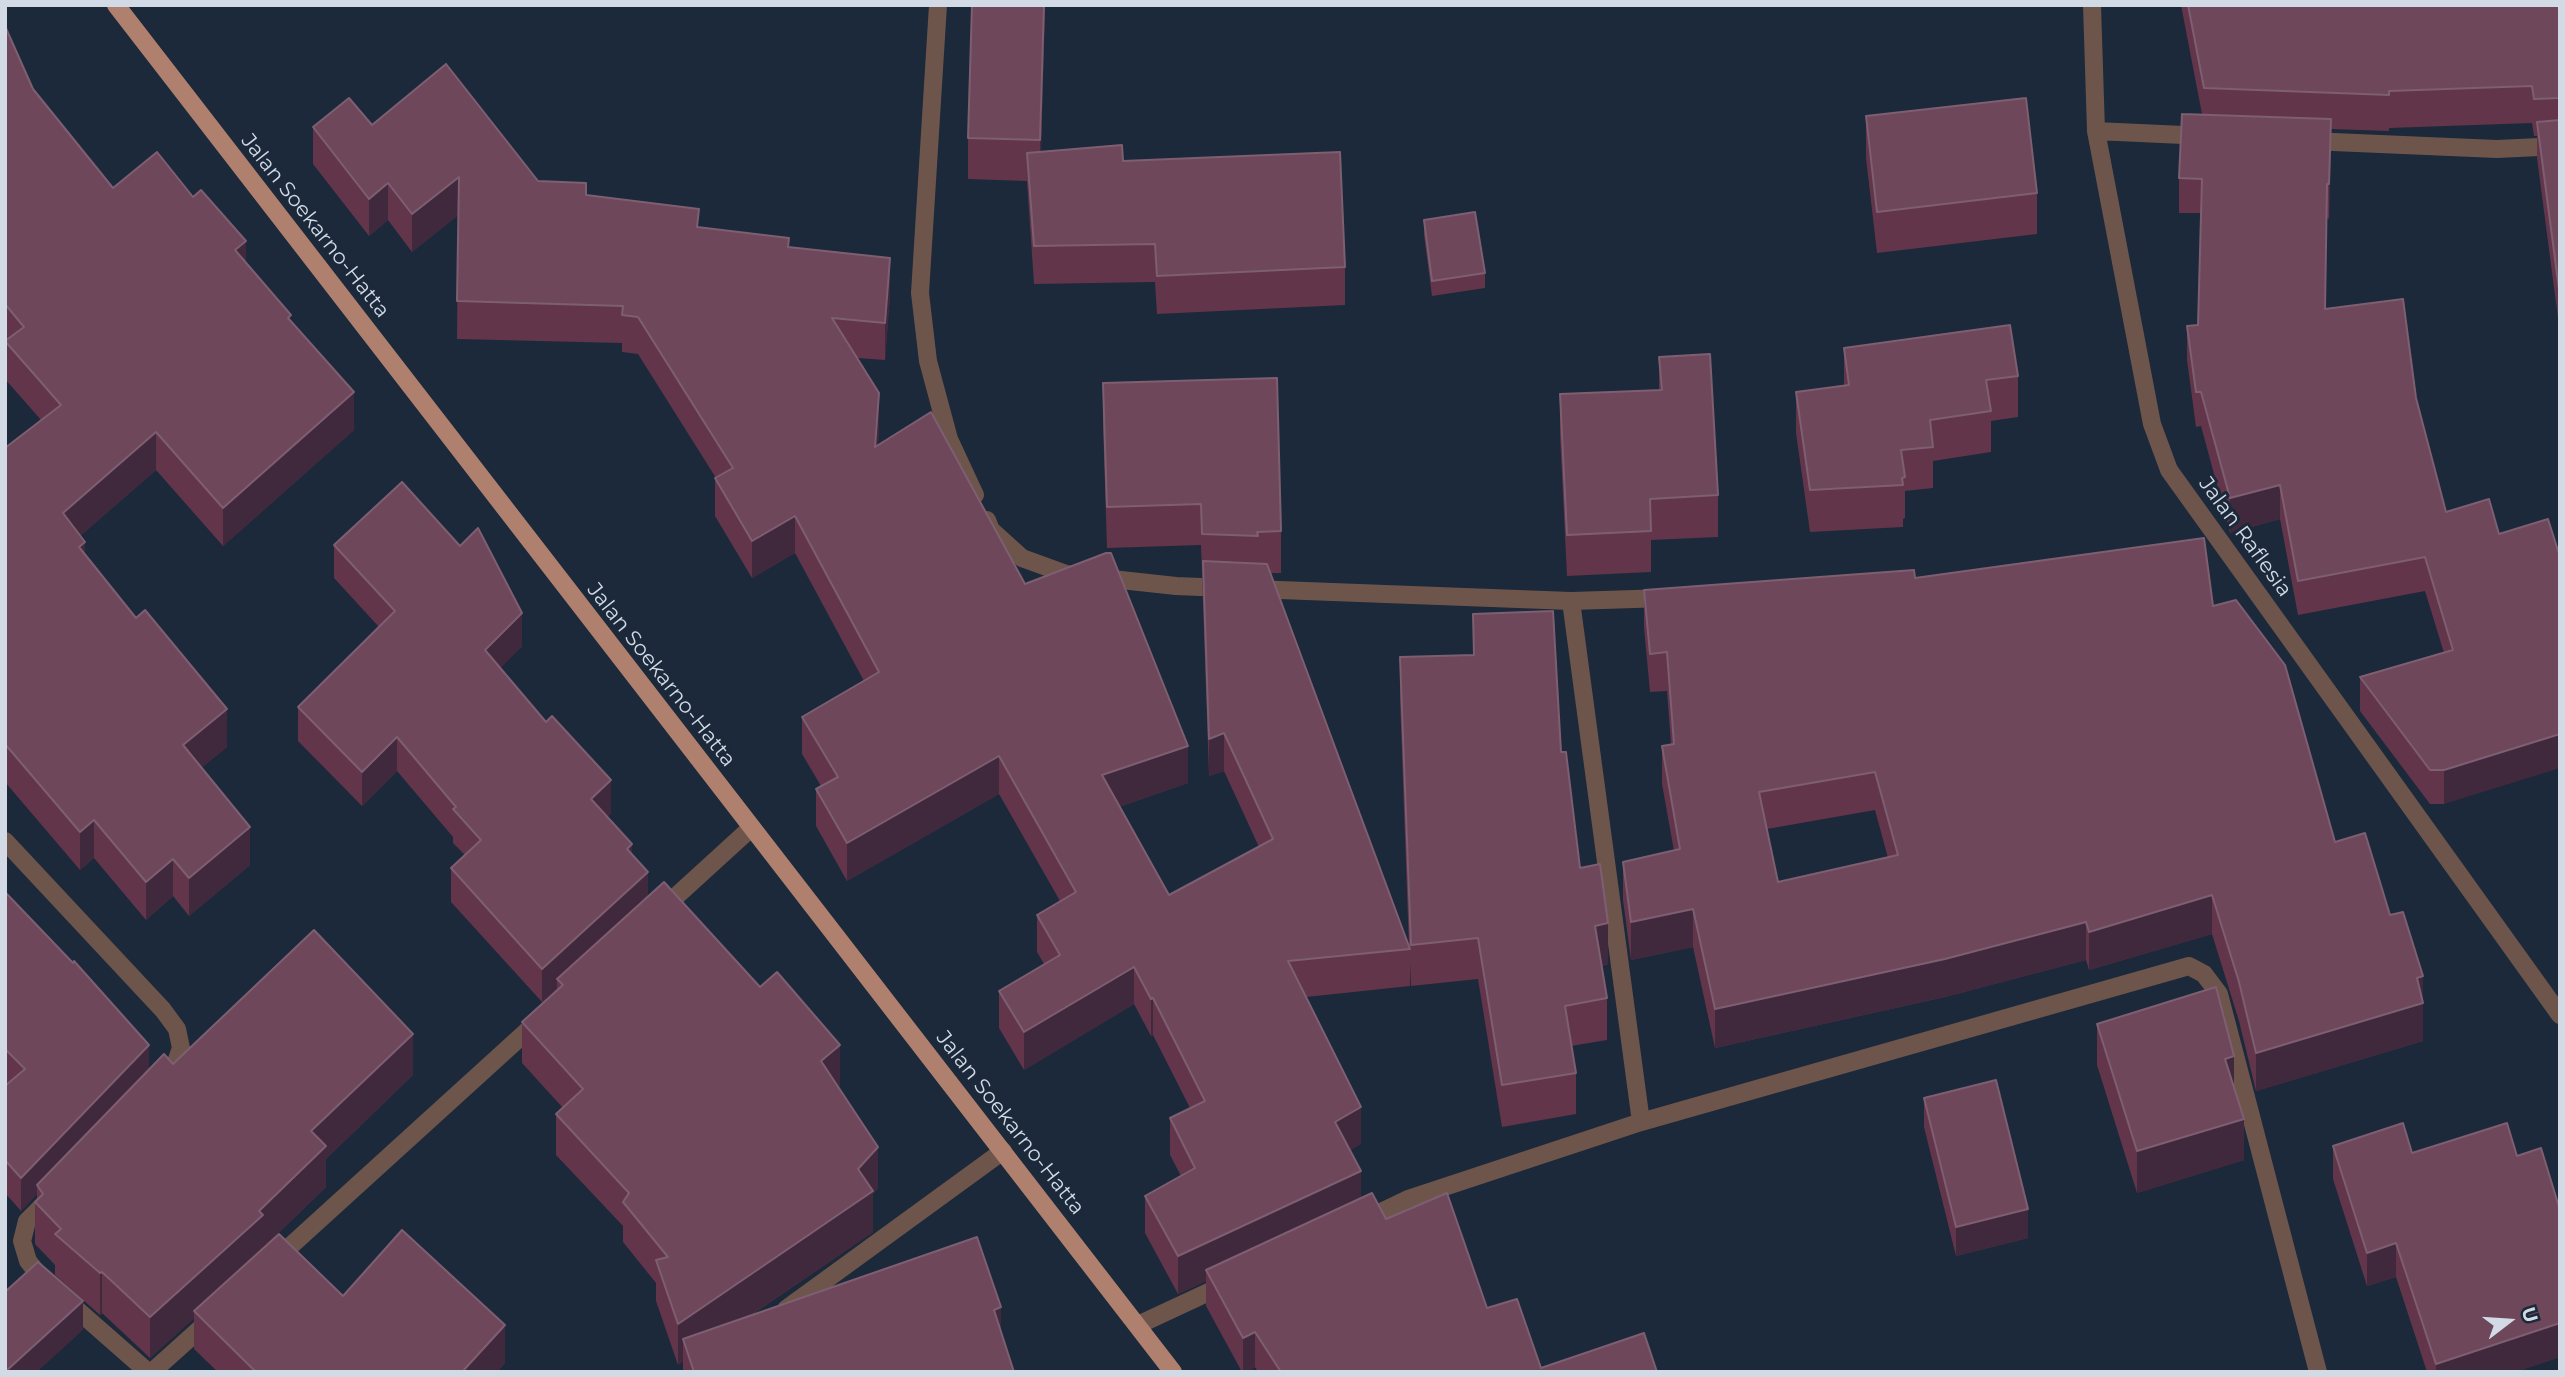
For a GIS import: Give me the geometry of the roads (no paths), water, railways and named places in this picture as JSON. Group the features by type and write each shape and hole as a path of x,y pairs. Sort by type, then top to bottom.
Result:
{"main road":[{"name":"Jalan Soekarno-Hatta","path":"116,5 1173,1372"}],"street":[{"path":"938,5 920,293 928,361 948,439 991,530 1022,558 1066,574 1176,586 1572,601 1677,598"},
{"name":"Jalan Raflesia","path":"2092,5 2096,131 2152,424 2169,470 2560,1015"},
{"path":"2096,131 2221,137"},
{"path":"2290,140 2497,149 2560,146"},
{"path":"1572,601 1641,1122"},
{"path":"648,922 751,828"},
{"path":"5,841 163,1010 177,1029 181,1048 174,1069 156,1088"},
{"path":"1347,1228 1408,1199 1641,1122 2189,966 2204,974 2219,994 2318,1372"},
{"path":"266,1269 555,1006"},
{"path":"786,1309 1003,1151"},
{"path":"64,1183 27,1221 22,1241 29,1261 42,1279 150,1372 225,1306"},
{"path":"1138,1325 1236,1279"}]}
